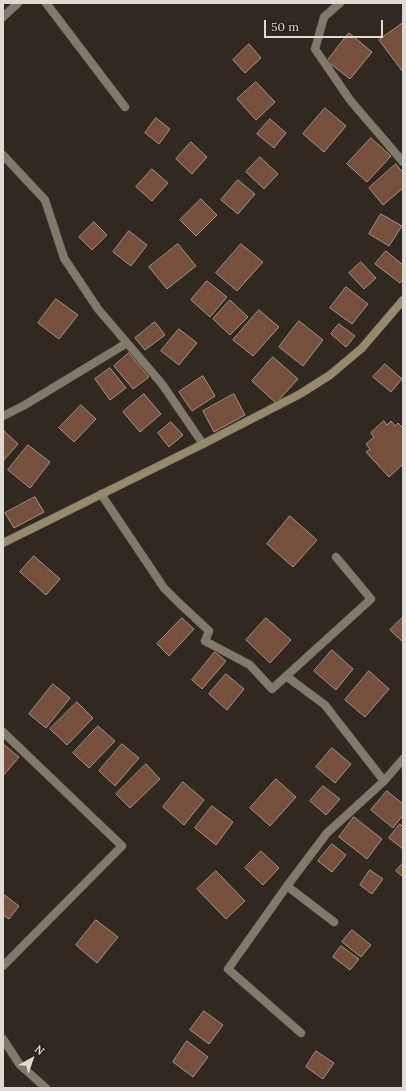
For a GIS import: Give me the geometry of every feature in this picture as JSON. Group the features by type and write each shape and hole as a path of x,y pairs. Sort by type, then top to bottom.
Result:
{"street":[{"path":"3,17 18,3"},
{"path":"46,3 125,107"},
{"path":"340,3 324,17 315,49 350,100 403,162"},
{"path":"3,155 45,200 64,258 98,309 162,384 203,444"},
{"path":"3,543 300,394 330,375 362,348 403,300"},
{"path":"3,416 23,406 127,343"},
{"path":"101,494 164,588 209,631 205,641 250,665 272,688 371,600 336,557"},
{"path":"286,676 325,705 384,781"},
{"path":"3,732 122,846 3,966"},
{"path":"301,1034 228,969 327,833 384,781 403,759"},
{"path":"287,886 334,922"},
{"path":"3,1039 20,1065 46,1088"}],"building":[{"path":"403,23 403,72 379,40"},
{"path":"349,33 372,52 350,79 327,61"},
{"path":"249,44 261,58 245,73 233,60"},
{"path":"256,82 275,102 256,120 237,99"},
{"path":"325,108 346,126 324,152 303,134"},
{"path":"156,118 170,129 159,144 145,133"},
{"path":"270,119 286,133 274,148 257,134"},
{"path":"371,138 391,156 367,182 347,164"},
{"path":"191,142 207,157 192,174 176,159"},
{"path":"260,157 278,174 264,189 246,172"},
{"path":"396,164 403,173 403,188 383,205 369,188"},
{"path":"152,169 168,183 152,201 136,187"},
{"path":"238,180 255,194 238,214 221,200"},
{"path":"201,199 217,215 196,236 180,220"},
{"path":"381,214 402,226 389,246 369,234"},
{"path":"94,222 107,235 92,250 79,237"},
{"path":"129,231 147,245 131,266 113,252"},
{"path":"178,244 196,266 167,289 149,267"},
{"path":"241,244 263,262 237,291 216,273"},
{"path":"386,251 403,265 403,279 400,283 375,264"},
{"path":"361,262 376,278 364,289 349,273"},
{"path":"207,281 227,297 210,317 191,300"},
{"path":"346,287 368,304 352,324 330,308"},
{"path":"56,299 78,315 59,339 38,323"},
{"path":"230,300 248,317 230,335 213,319"},
{"path":"259,310 279,327 253,356 233,340"},
{"path":"299,321 323,340 303,366 279,347"},
{"path":"155,322 165,335 145,350 135,338"},
{"path":"339,324 355,336 346,347 331,334"},
{"path":"179,329 197,343 179,365 161,351"},
{"path":"129,353 149,377 133,389 114,366"},
{"path":"273,357 298,379 276,403 252,381"},
{"path":"385,364 402,379 391,392 373,377"},
{"path":"110,368 126,388 110,400 95,379"},
{"path":"203,376 215,396 192,411 179,392"},
{"path":"144,394 161,414 140,432 123,412"},
{"path":"234,394 245,415 214,432 203,411"},
{"path":"81,405 96,419 74,442 59,428"},
{"path":"384,421 387,425 391,421 395,426 398,423 403,428 403,464 389,477 366,452 370,449 366,444 374,437 371,433"},
{"path":"171,422 183,435 169,447 158,433"},
{"path":"3,430 18,444 3,461"},
{"path":"28,445 50,462 30,488 8,470"},
{"path":"35,497 44,512 14,528 5,513"},
{"path":"290,516 317,540 293,567 267,544"},
{"path":"34,556 60,579 46,595 20,572"},
{"path":"403,617 403,642 390,630"},
{"path":"182,618 194,629 169,656 157,644"},
{"path":"266,618 291,640 270,663 246,640"},
{"path":"332,650 353,669 336,690 314,671"},
{"path":"215,652 226,661 202,689 192,680"},
{"path":"369,671 389,689 365,717 345,700"},
{"path":"226,674 244,689 227,710 209,694"},
{"path":"53,684 70,698 46,728 29,714"},
{"path":"77,702 93,718 67,745 50,729"},
{"path":"98,726 115,741 89,768 73,753"},
{"path":"3,744 19,757 3,776"},
{"path":"122,744 139,758 115,786 99,771"},
{"path":"332,748 351,764 335,783 316,767"},
{"path":"146,764 160,779 130,808 116,794"},
{"path":"276,779 296,797 270,826 250,808"},
{"path":"183,782 204,800 184,825 163,807"},
{"path":"323,786 340,799 326,815 310,801"},
{"path":"387,791 403,804 403,815 393,828 371,810"},
{"path":"212,806 233,822 216,845 195,828"},
{"path":"354,817 382,839 367,859 339,837"},
{"path":"400,824 403,827 403,849 389,838"},
{"path":"332,844 346,855 332,872 318,861"},
{"path":"261,851 279,868 263,885 245,868"},
{"path":"403,863 403,877 396,871"},
{"path":"370,870 383,879 372,894 360,885"},
{"path":"216,871 245,901 226,919 197,889"},
{"path":"3,894 19,906 9,919 3,915"},
{"path":"96,920 118,937 97,963 76,945"},
{"path":"352,930 371,945 361,957 342,942"},
{"path":"341,946 359,959 350,970 333,957"},
{"path":"204,1011 223,1025 209,1044 190,1030"},
{"path":"187,1041 208,1057 193,1077 173,1062"},
{"path":"316,1051 334,1063 323,1079 306,1067"}]}
